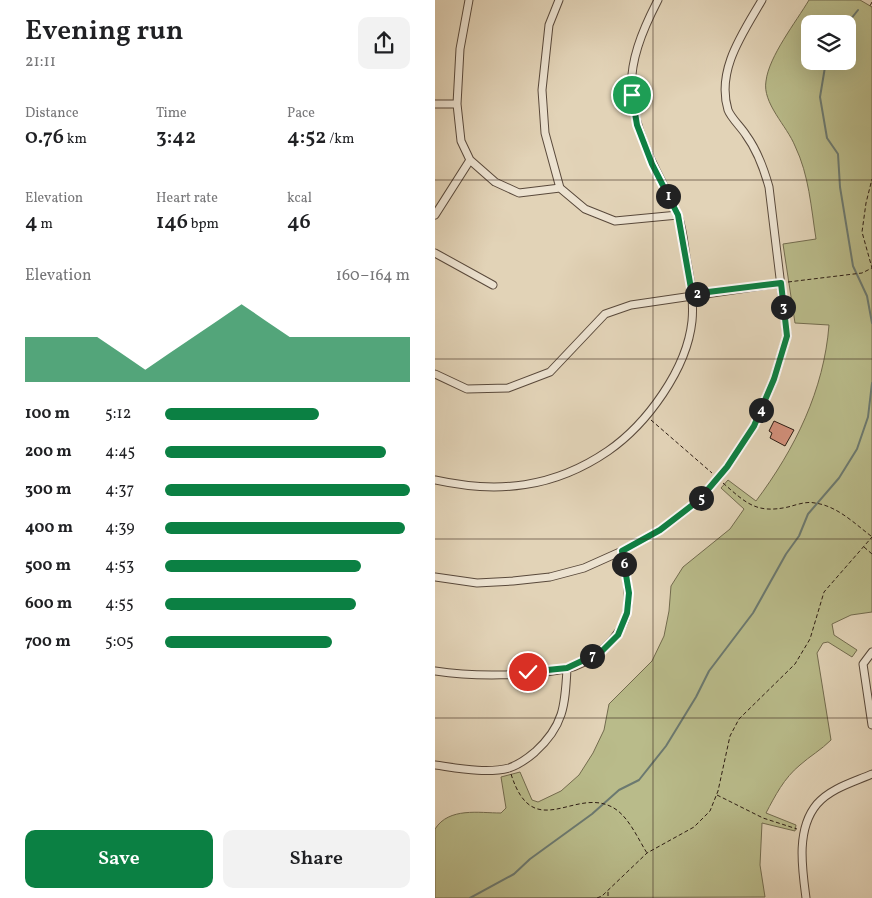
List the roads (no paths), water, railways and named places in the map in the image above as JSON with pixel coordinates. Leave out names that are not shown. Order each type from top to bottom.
[{"type":"street","points":[[469,0],[460,49],[457,104],[461,141],[470,160],[495,182],[519,192],[560,188]]},
{"type":"street","points":[[559,0],[549,26],[542,90],[545,133],[560,188],[585,209],[615,221],[678,215]]},
{"type":"street","points":[[435,480],[473,488],[507,487],[551,480],[585,466],[616,445],[646,416],[667,388],[681,358],[692,322],[692,294],[678,215],[652,164],[637,125],[632,95],[637,52],[644,27],[658,0]]},
{"type":"street","points":[[435,577],[477,584],[550,577],[584,568],[622,551],[660,530],[699,500],[727,467],[754,426],[774,379],[787,336],[769,187],[763,166],[747,136],[729,111],[725,80],[733,49],[762,0]]},
{"type":"street","points":[[435,104],[457,104]]},
{"type":"street","points":[[435,215],[470,160]]},
{"type":"street","points":[[435,253],[493,285]]},
{"type":"street","points":[[435,374],[467,389],[508,388],[550,372],[605,314],[631,305],[692,294],[781,283]]},
{"type":"street","points":[[435,671],[483,675],[567,668],[601,652],[618,635],[627,613],[629,593],[622,551]]},
{"type":"street","points":[[872,652],[863,664],[872,725]]},
{"type":"street","points":[[435,765],[461,769],[509,768],[528,758],[551,738],[563,710],[567,668]]},
{"type":"street","points":[[805,898],[802,847],[805,828],[817,804],[840,787],[872,774]]},
{"type":"waterway","points":[[854,15],[858,10]]},
{"type":"waterway","points":[[824,70],[820,97],[827,138],[838,154],[840,187],[853,266],[867,296],[872,323]]},
{"type":"waterway","points":[[470,898],[514,874],[530,859],[592,814],[619,790],[639,780],[666,746],[696,697],[709,671],[753,613],[786,554],[799,536],[808,514],[839,478],[857,449],[868,417],[872,383]]}]
